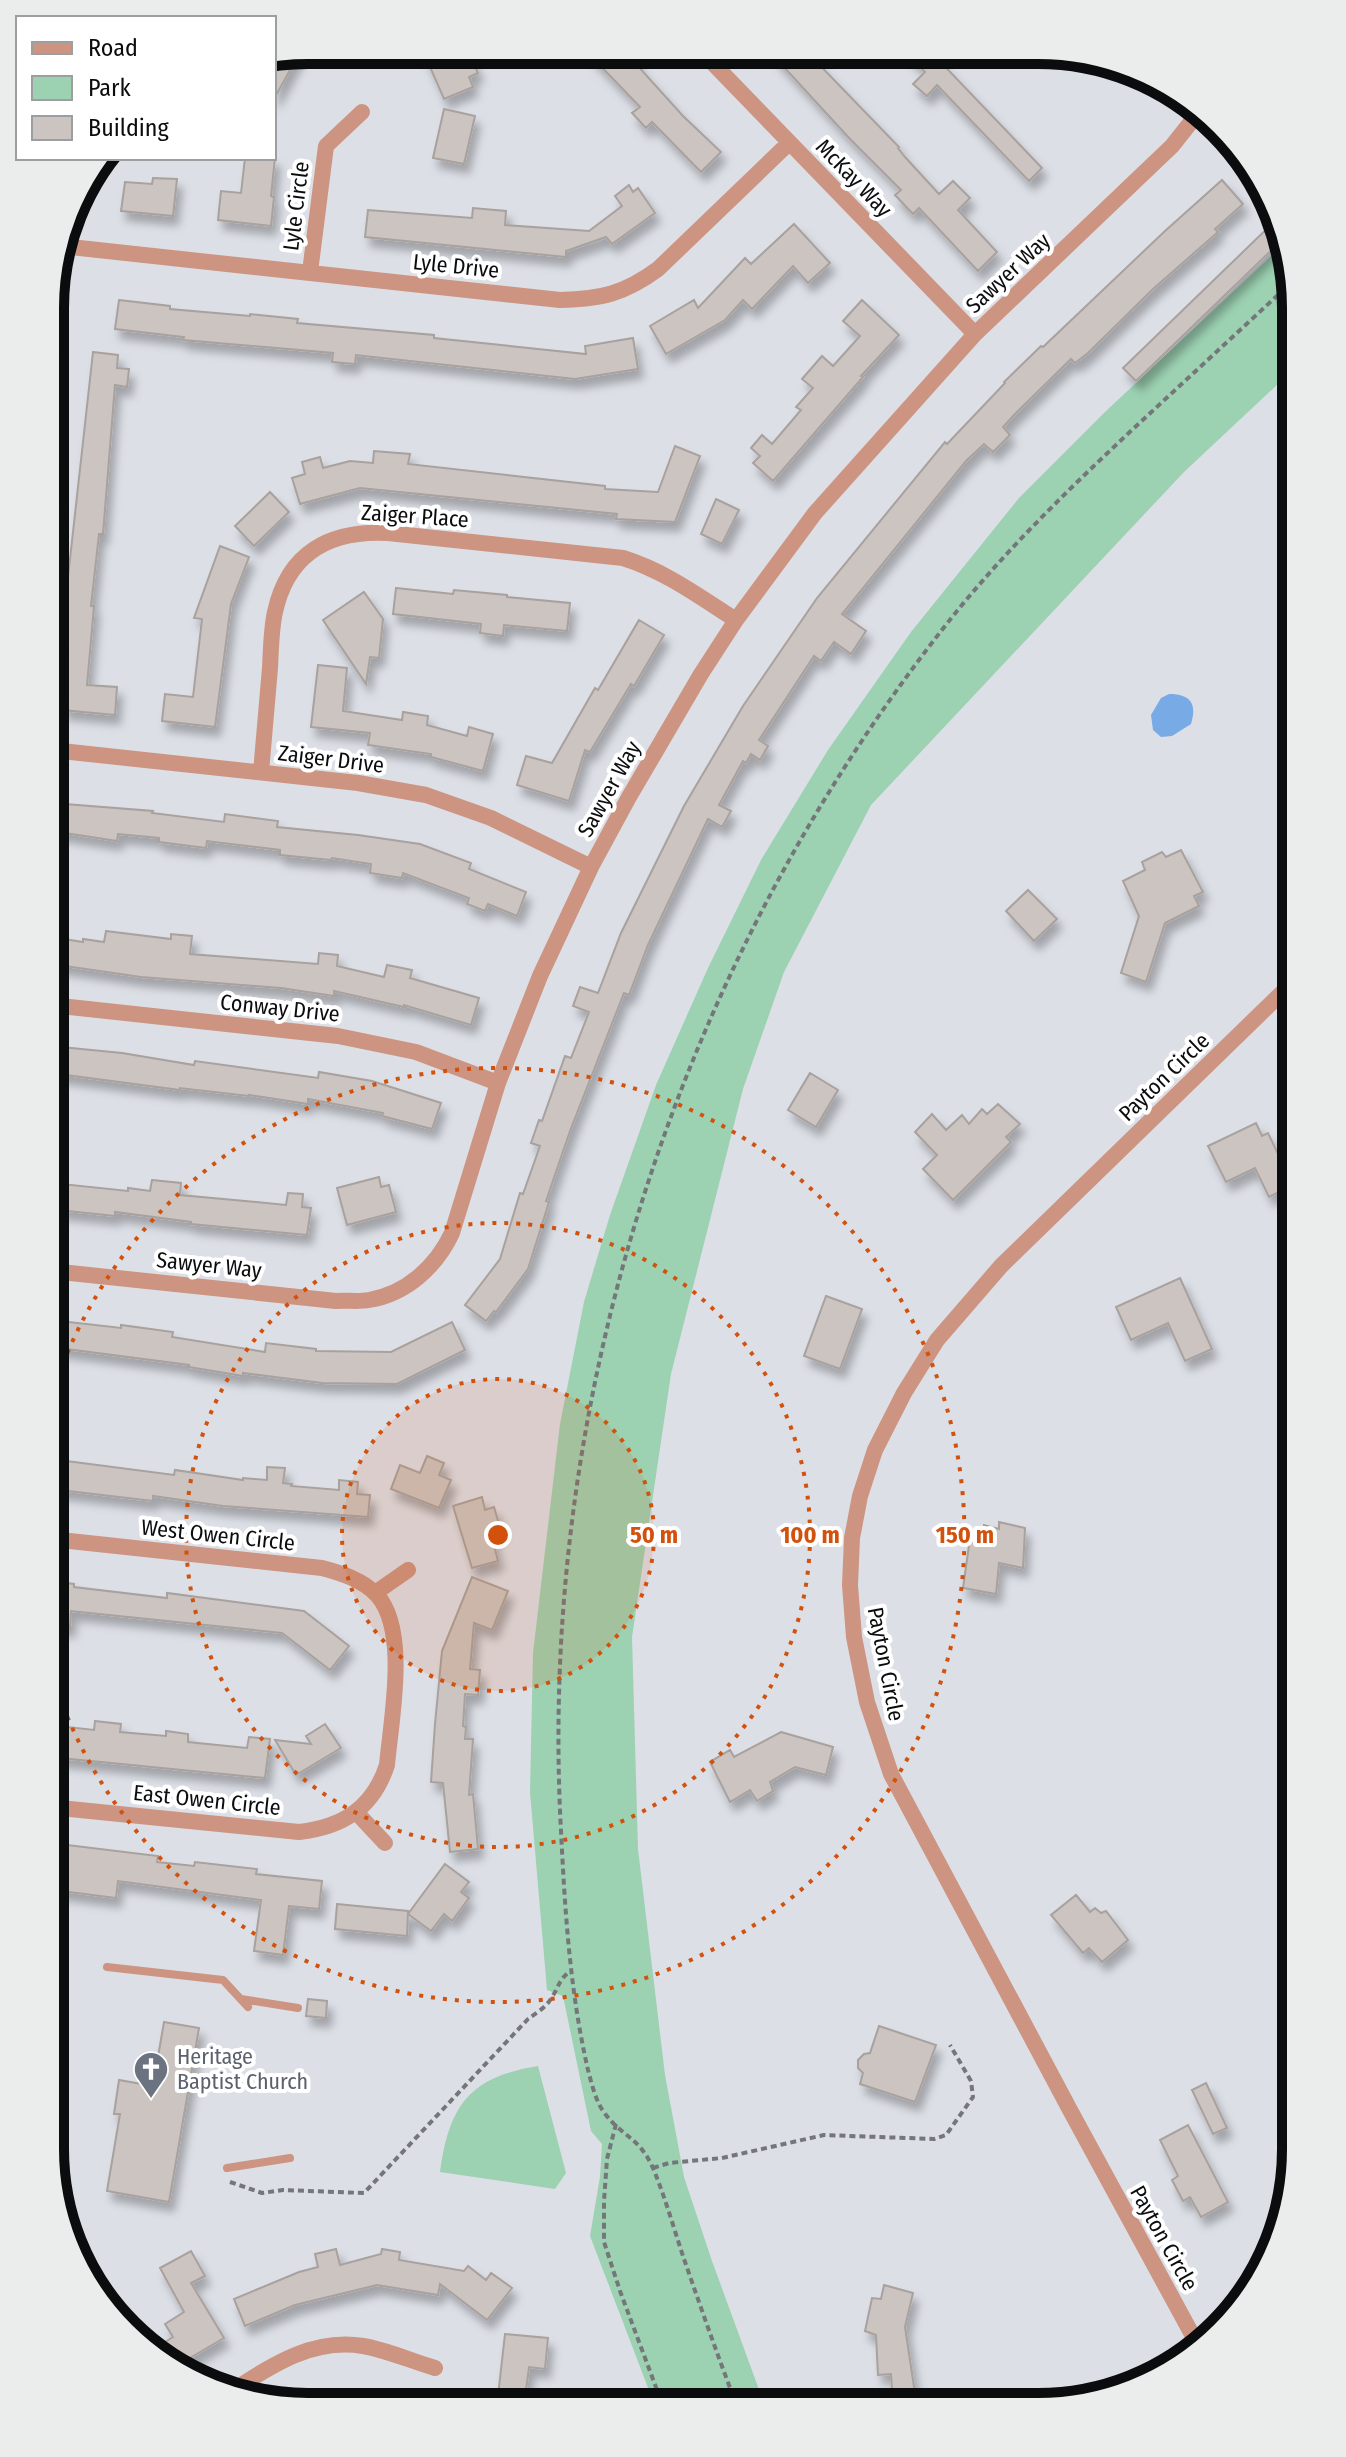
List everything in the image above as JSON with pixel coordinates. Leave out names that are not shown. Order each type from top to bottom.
[{"type":"street","name":"McKay Way","points":[[713,64],[975,334]]},
{"type":"street","name":"Lyle Circle","points":[[310,272],[326,146],[362,112]]},
{"type":"street","name":"Sawyer Way","points":[[64,1272],[336,1301],[368,1300],[389,1294],[425,1272],[443,1253],[452,1233],[498,1083],[540,976],[591,867],[658,746],[736,620],[815,513],[975,334],[1172,146],[1193,119]]},
{"type":"street","name":"Lyle Drive","points":[[72,247],[560,300],[593,299],[637,285],[658,269],[789,143]]},
{"type":"street","name":"Zaiger Place","points":[[261,772],[275,614],[283,587],[315,547],[338,536],[361,531],[388,533],[623,558],[647,565],[668,576],[736,620]]},
{"type":"street","name":"Zaiger Drive","points":[[64,751],[358,783],[426,795],[491,818],[591,867]]},
{"type":"street","name":"Payton Circle","points":[[1194,2337],[891,1774],[867,1702],[854,1637],[850,1585],[852,1538],[860,1496],[875,1450],[904,1393],[937,1340],[1001,1266],[1282,993]]},
{"type":"street","name":"Conway Drive","points":[[64,1006],[351,1038],[416,1052],[498,1083]]},
{"type":"street","name":"West Owen Circle","points":[[64,1540],[322,1568],[343,1573],[375,1593]]},
{"type":"street","points":[[375,1593],[408,1570]]},
{"type":"street","name":"East Owen Circle","points":[[64,1808],[299,1832],[342,1823],[356,1812],[382,1781],[387,1765],[396,1653],[394,1631],[387,1609],[375,1593]]},
{"type":"street","points":[[356,1812],[385,1843]]},
{"type":"street","points":[[243,2384],[293,2355],[337,2345],[362,2346],[435,2368]]},
{"type":"lane","points":[[107,1967],[223,1980],[248,2007]]},
{"type":"lane","points":[[240,1999],[298,2008]]},
{"type":"lane","points":[[227,2168],[290,2158]]},
{"type":"path","points":[[732,2393],[653,2168],[641,2147],[601,2108],[589,2073],[570,1971],[559,1807],[559,1701],[564,1602],[578,1479],[595,1383],[619,1283],[654,1164],[706,1029],[793,852],[867,737],[956,612],[1049,508],[1281,292]]},
{"type":"path","points":[[225,2180],[262,2193],[283,2190],[364,2193],[528,2019],[547,2004],[559,1980],[570,1971]]},
{"type":"path","points":[[653,2168],[669,2163],[722,2158],[824,2135],[934,2139],[946,2135],[973,2097],[971,2081],[950,2045]]},
{"type":"path","points":[[616,2124],[607,2159],[604,2242],[658,2393]]},
{"type":"green space","points":[[1275,252],[1282,308],[1282,380],[1184,472],[871,805],[784,972],[743,1089],[671,1374],[632,1637],[638,1849],[665,2075],[684,2177],[760,2393],[650,2393],[590,2236],[602,2144],[591,2131],[563,1996],[547,1990],[530,1792],[533,1653],[560,1424],[584,1302],[610,1215],[656,1085],[761,860],[828,750],[911,632],[1019,498],[1105,412]]},
{"type":"green space","points":[[538,2066],[566,2173],[555,2189],[440,2172],[450,2129],[467,2098],[495,2078]]},
{"type":"water","points":[[1169,694],[1187,698],[1193,717],[1191,724],[1172,736],[1161,737],[1153,730],[1151,715],[1161,698]]},
{"type":"building","points":[[429,64],[474,64],[478,73],[469,77],[473,87],[444,99]]},
{"type":"building","points":[[599,64],[636,64],[721,152],[701,172],[652,122],[646,128],[632,113],[640,107]]},
{"type":"building","points":[[781,64],[819,64],[899,147],[939,194],[953,181],[970,198],[958,210],[997,252],[978,271],[919,208],[913,214],[895,195],[901,190]]},
{"type":"building","points":[[917,64],[943,64],[1042,168],[1029,181],[937,85],[927,96],[913,84],[925,72]]},
{"type":"building","points":[[293,65],[276,95],[276,66]]},
{"type":"building","points":[[444,109],[475,116],[464,164],[433,158]]},
{"type":"building","points":[[245,160],[275,160],[271,226],[218,220],[221,191],[241,193]]},
{"type":"building","points":[[153,178],[177,179],[173,216],[121,211],[125,182],[152,184]]},
{"type":"building","points":[[1222,180],[1243,204],[1215,229],[1218,232],[1153,289],[1088,353],[1075,363],[1071,359],[1015,414],[1003,427],[1010,435],[993,452],[984,444],[966,461],[842,614],[866,631],[851,654],[834,642],[821,661],[814,656],[759,740],[768,746],[760,760],[751,754],[746,763],[743,761],[719,805],[731,811],[722,827],[708,819],[648,945],[629,995],[624,993],[570,1131],[546,1201],[549,1202],[528,1269],[486,1321],[465,1305],[500,1259],[520,1193],[523,1194],[540,1146],[531,1143],[539,1120],[542,1121],[565,1056],[571,1058],[589,1012],[573,1006],[580,987],[598,993],[621,933],[684,806],[743,706],[817,598],[945,442],[947,444],[1041,346]]},
{"type":"building","points":[[629,185],[633,192],[638,188],[655,213],[612,244],[606,237],[566,251],[566,257],[365,237],[368,210],[472,218],[473,208],[506,211],[505,225],[589,231],[622,206],[615,196]]},
{"type":"building","points":[[794,224],[830,263],[808,283],[793,266],[752,309],[743,300],[725,320],[666,354],[650,326],[694,300],[698,308],[745,258],[751,264]]},
{"type":"building","points":[[1268,227],[1274,247],[1136,381],[1123,368]]},
{"type":"building","points":[[119,300],[170,306],[170,309],[298,319],[297,323],[434,335],[434,338],[586,354],[585,346],[633,338],[638,369],[575,379],[356,355],[355,364],[332,362],[333,353],[183,340],[184,337],[115,329]]},
{"type":"building","points":[[862,300],[899,335],[773,481],[753,463],[760,456],[751,448],[762,435],[772,444],[801,410],[796,407],[813,388],[802,379],[822,356],[833,366],[860,336],[843,321]]},
{"type":"building","points":[[93,352],[118,355],[117,368],[129,369],[127,387],[115,385],[103,534],[99,534],[91,606],[94,606],[87,685],[117,687],[115,715],[64,710],[68,654],[64,653],[65,604]]},
{"type":"building","points":[[675,446],[700,456],[675,522],[616,519],[617,514],[360,488],[300,504],[292,478],[305,474],[302,462],[320,457],[323,468],[350,461],[373,463],[374,451],[410,454],[408,464],[605,486],[605,489],[658,492]]},
{"type":"building","points":[[270,492],[289,512],[254,546],[235,526]]},
{"type":"building","points":[[716,499],[739,510],[722,544],[701,534]]},
{"type":"building","points":[[220,546],[249,557],[231,604],[215,727],[162,721],[165,694],[193,697],[202,619],[194,618]]},
{"type":"building","points":[[396,588],[453,594],[454,590],[570,603],[567,631],[504,625],[503,636],[480,633],[481,624],[393,614]]},
{"type":"building","points":[[364,592],[383,619],[379,658],[370,657],[366,684],[323,620]]},
{"type":"building","points":[[639,620],[664,635],[590,752],[585,750],[569,801],[517,785],[526,756],[552,763]]},
{"type":"building","points":[[318,665],[347,668],[343,711],[402,720],[403,712],[428,716],[427,725],[467,736],[469,727],[493,734],[483,771],[431,757],[431,754],[368,745],[370,733],[311,727]]},
{"type":"building","points":[[64,804],[153,811],[224,822],[225,814],[278,821],[277,827],[420,844],[471,863],[469,869],[526,892],[517,916],[488,904],[485,911],[467,904],[469,898],[403,873],[402,878],[370,873],[371,864],[280,855],[280,850],[207,841],[206,848],[159,842],[159,838],[118,834],[117,841],[64,833]]},
{"type":"building","points":[[1181,850],[1203,892],[1194,896],[1199,906],[1165,923],[1146,982],[1121,973],[1139,916],[1123,881],[1145,870],[1142,862],[1162,852],[1166,857]]},
{"type":"building","points":[[1028,890],[1057,919],[1034,941],[1006,911]]},
{"type":"building","points":[[106,931],[171,939],[171,934],[192,936],[190,954],[318,964],[319,953],[338,955],[337,966],[384,977],[387,965],[412,970],[410,978],[479,998],[471,1025],[404,1005],[334,991],[334,996],[281,988],[141,977],[64,966],[64,939],[104,942]]},
{"type":"building","points":[[64,1047],[318,1078],[319,1072],[372,1081],[441,1103],[432,1129],[382,1116],[383,1113],[308,1099],[308,1104],[249,1095],[180,1090],[64,1075]]},
{"type":"building","points":[[810,1073],[838,1090],[816,1127],[788,1110]]},
{"type":"building","points":[[998,1104],[1020,1124],[1006,1137],[1011,1142],[953,1200],[923,1169],[937,1155],[915,1132],[932,1114],[946,1130],[962,1115],[969,1124],[982,1109],[987,1114]]},
{"type":"building","points":[[1256,1123],[1262,1136],[1268,1133],[1282,1161],[1282,1191],[1269,1197],[1255,1168],[1226,1182],[1208,1146]]},
{"type":"building","points":[[379,1177],[381,1187],[389,1185],[396,1212],[347,1225],[337,1188]]},
{"type":"building","points":[[152,1180],[181,1183],[180,1195],[286,1205],[288,1193],[303,1194],[302,1207],[311,1208],[307,1235],[191,1224],[115,1212],[115,1216],[64,1211],[64,1184],[150,1191]]},
{"type":"building","points":[[1180,1278],[1212,1349],[1185,1361],[1168,1323],[1131,1340],[1116,1307]]},
{"type":"building","points":[[826,1296],[862,1309],[840,1369],[804,1356]]},
{"type":"building","points":[[64,1321],[173,1332],[172,1337],[265,1352],[266,1343],[316,1351],[391,1352],[452,1322],[465,1350],[397,1384],[322,1383],[243,1373],[243,1376],[189,1365],[64,1349]]},
{"type":"building","points":[[427,1456],[444,1463],[439,1475],[451,1480],[439,1508],[391,1489],[400,1465],[420,1473]]},
{"type":"building","points":[[64,1461],[174,1475],[175,1470],[243,1480],[267,1480],[267,1467],[285,1468],[283,1483],[291,1486],[339,1490],[339,1480],[358,1482],[357,1494],[370,1495],[368,1517],[223,1506],[153,1496],[153,1501],[64,1491]]},
{"type":"building","points":[[482,1497],[485,1510],[494,1507],[501,1531],[491,1534],[498,1561],[472,1568],[453,1506]]},
{"type":"building","points":[[999,1522],[1025,1528],[1023,1568],[999,1563],[996,1594],[963,1588],[971,1531],[984,1533],[984,1525],[999,1529]]},
{"type":"building","points":[[472,1577],[508,1591],[492,1630],[474,1623],[470,1669],[480,1670],[478,1695],[465,1694],[463,1726],[466,1727],[465,1739],[473,1739],[469,1795],[473,1794],[478,1849],[450,1852],[443,1783],[431,1782],[435,1724],[442,1651]]},
{"type":"building","points":[[64,1583],[74,1584],[74,1587],[167,1598],[167,1593],[304,1611],[349,1646],[330,1670],[282,1633],[71,1611],[70,1628],[64,1627]]},
{"type":"building","points":[[95,1721],[121,1724],[120,1732],[166,1736],[166,1731],[188,1734],[188,1742],[247,1748],[249,1737],[270,1739],[265,1778],[64,1758],[64,1727],[94,1730]]},
{"type":"building","points":[[325,1724],[341,1748],[296,1775],[275,1740],[311,1744],[306,1736]]},
{"type":"building","points":[[781,1732],[833,1747],[826,1775],[795,1767],[770,1782],[773,1791],[757,1801],[750,1790],[730,1802],[710,1762],[730,1750],[734,1757]]},
{"type":"building","points":[[64,1845],[158,1856],[157,1862],[194,1866],[195,1862],[257,1869],[256,1874],[322,1881],[319,1909],[289,1906],[283,1955],[254,1951],[261,1900],[118,1881],[116,1898],[64,1891]]},
{"type":"building","points":[[445,1864],[469,1882],[461,1892],[469,1898],[452,1921],[444,1914],[431,1931],[408,1914]]},
{"type":"building","points":[[1076,1895],[1090,1912],[1095,1908],[1101,1913],[1106,1911],[1128,1940],[1102,1962],[1089,1948],[1083,1953],[1051,1915]]},
{"type":"building","points":[[337,1904],[408,1911],[407,1936],[335,1929]]},
{"type":"building","points":[[308,1999],[327,2001],[326,2018],[306,2016]]},
{"type":"building","name":"Heritage Baptist Church","points":[[164,2022],[199,2028],[169,2202],[107,2191],[120,2114],[114,2114],[119,2080],[153,2086]]},
{"type":"building","points":[[879,2026],[936,2045],[915,2102],[860,2084],[863,2073],[858,2068],[858,2060],[870,2053]]},
{"type":"building","points":[[1206,2083],[1227,2128],[1213,2134],[1192,2090]]},
{"type":"building","points":[[1188,2125],[1228,2202],[1201,2217],[1190,2197],[1183,2201],[1172,2180],[1178,2176],[1160,2140]]},
{"type":"building","points":[[336,2249],[340,2265],[381,2254],[382,2249],[400,2252],[399,2260],[464,2271],[468,2266],[486,2280],[491,2273],[512,2288],[487,2320],[440,2284],[438,2295],[377,2285],[295,2305],[245,2326],[234,2299],[318,2267],[315,2254]]},
{"type":"building","points":[[191,2251],[205,2276],[191,2283],[224,2338],[186,2360],[161,2344],[173,2337],[165,2324],[184,2312],[160,2268]]},
{"type":"building","points":[[884,2285],[913,2293],[905,2327],[915,2393],[892,2393],[891,2374],[878,2375],[876,2335],[865,2331],[872,2298],[881,2299]]},
{"type":"building","points":[[505,2334],[548,2338],[545,2369],[529,2367],[526,2393],[498,2393]]},
{"type":"place","name":"Heritage Baptist Church","points":[[151,2100]]}]
